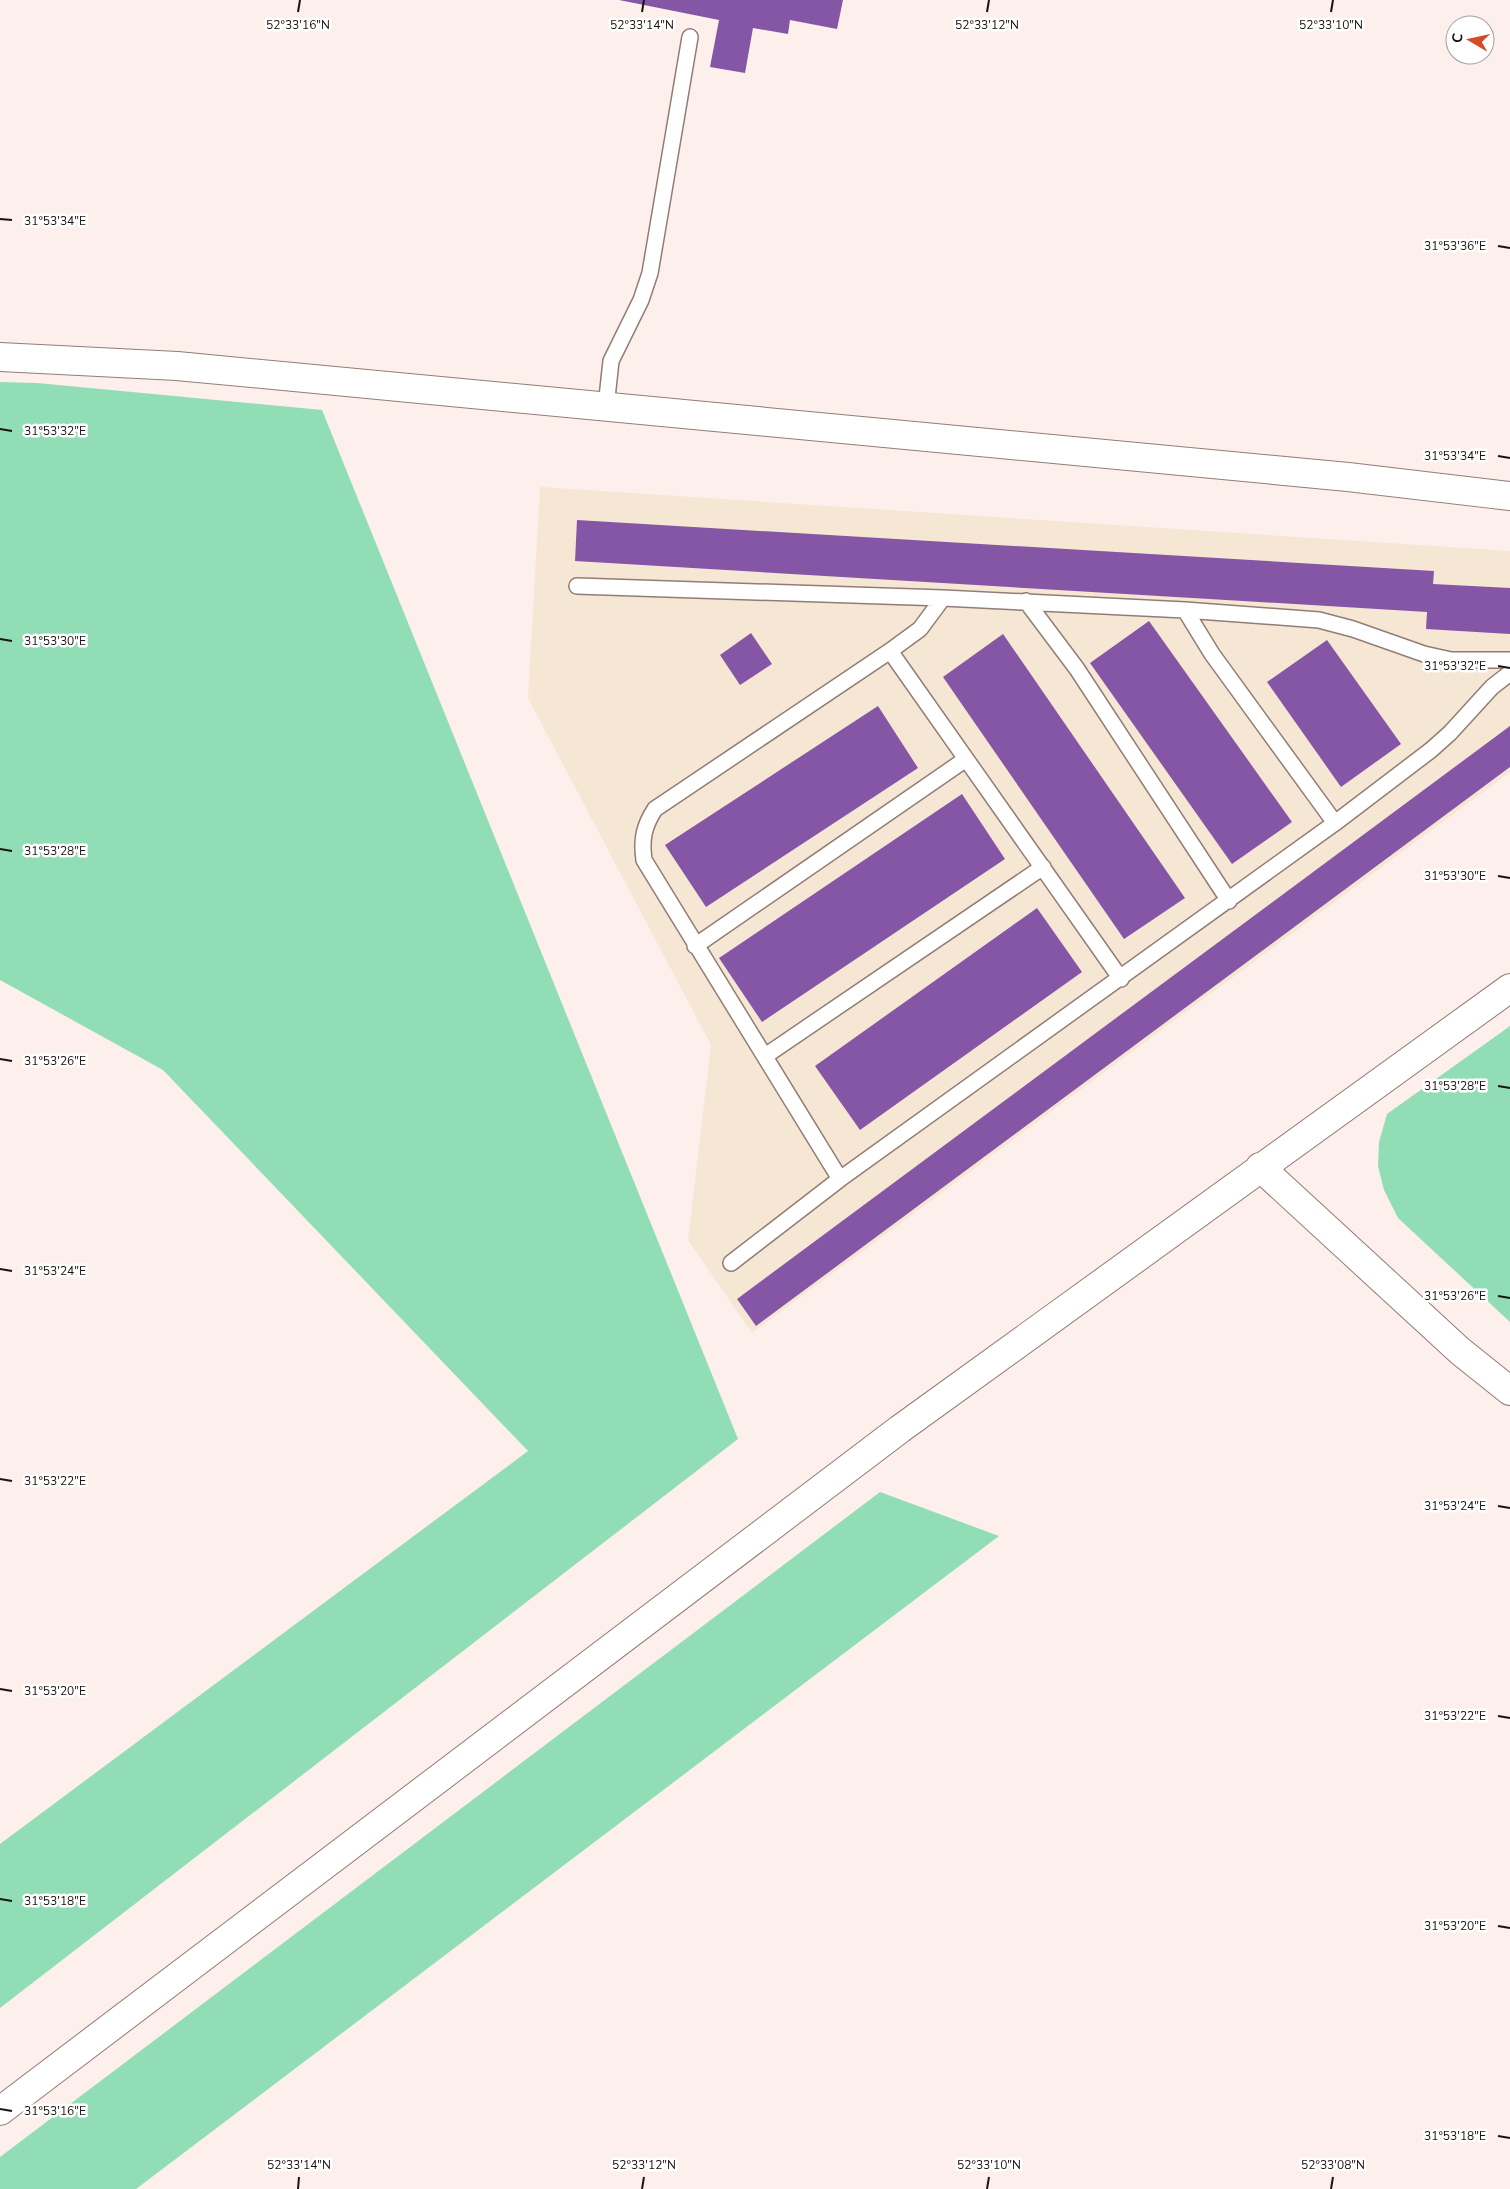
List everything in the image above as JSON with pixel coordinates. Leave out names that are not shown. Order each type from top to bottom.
[{"type":"street","points":[[0,357],[177,366],[1348,477],[1510,496]]},
{"type":"street","points":[[0,2111],[900,1429],[1510,988]]},
{"type":"street","points":[[1260,1167],[1460,1351],[1510,1391]]},
{"type":"lane","points":[[606,407],[611,361],[641,300],[650,274],[690,37]]},
{"type":"lane","points":[[577,586],[1026,601],[1319,620],[1442,658],[1510,660]]},
{"type":"lane","points":[[840,1180],[644,860],[642,842],[646,822],[655,809],[920,629],[943,598]]},
{"type":"lane","points":[[1026,601],[1077,669],[1229,901]]},
{"type":"lane","points":[[1185,610],[1212,654],[1335,823]]},
{"type":"lane","points":[[890,650],[1121,979]]},
{"type":"lane","points":[[731,1263],[840,1180],[1335,823],[1431,750],[1450,733],[1492,687],[1510,673]]},
{"type":"lane","points":[[695,946],[966,759]]},
{"type":"lane","points":[[765,1056],[1043,867]]},
{"type":"shaded area","points":[[540,487],[1510,551],[1510,772],[752,1333],[688,1240],[711,1045],[528,698]]},
{"type":"green space","points":[[0,382],[37,383],[322,410],[738,1439],[0,2008],[0,1844],[528,1451],[163,1070],[0,980]]},
{"type":"green space","points":[[1510,1026],[1510,1322],[1398,1218],[1384,1190],[1378,1166],[1379,1142],[1387,1114]]},
{"type":"green space","points":[[880,1492],[999,1536],[136,2189],[0,2189],[0,2157]]},
{"type":"building","points":[[619,0],[843,0],[837,29],[790,20],[788,34],[753,28],[745,73],[710,67],[719,20]]},
{"type":"building","points":[[577,520],[1434,571],[1433,584],[1510,588],[1510,634],[1426,629],[1427,612],[575,561]]},
{"type":"building","points":[[1149,621],[1292,822],[1232,864],[1090,663]]},
{"type":"building","points":[[751,633],[772,664],[740,685],[720,655]]},
{"type":"building","points":[[1003,634],[1185,898],[1124,939],[943,677]]},
{"type":"building","points":[[1327,640],[1401,744],[1341,787],[1267,682]]},
{"type":"building","points":[[878,706],[918,768],[706,907],[665,845]]},
{"type":"building","points":[[1510,726],[1510,767],[756,1326],[737,1299]]},
{"type":"building","points":[[962,794],[1005,859],[762,1022],[719,958]]},
{"type":"building","points":[[1037,908],[1082,972],[860,1130],[815,1066]]}]
